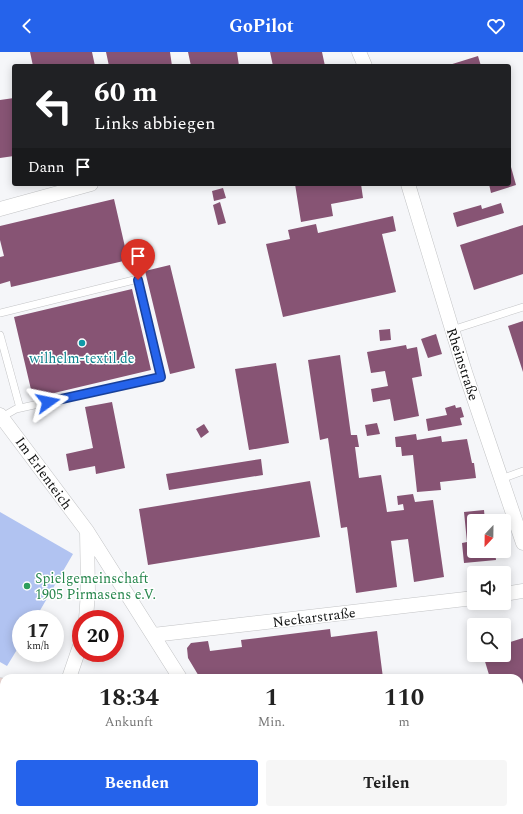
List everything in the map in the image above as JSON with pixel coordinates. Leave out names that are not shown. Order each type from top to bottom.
[{"type":"street","points":[[359,52],[364,64]]},
{"type":"street","points":[[0,209],[84,186]]},
{"type":"street","name":"Rheinstraße","points":[[409,186],[452,330],[523,543]]},
{"type":"street","name":"Im Erlenteich","points":[[1,416],[87,531],[178,674]]},
{"type":"street","points":[[87,531],[88,592],[87,610]]},
{"type":"street","points":[[511,593],[523,591]]},
{"type":"street","name":"Neckarstraße","points":[[154,635],[467,599]]},
{"type":"street","points":[[70,674],[74,662]]},
{"type":"lane","points":[[0,314],[138,280],[161,377],[20,408],[1,416]]},
{"type":"lane","points":[[452,330],[523,307]]},
{"type":"lane","points":[[0,335],[20,408]]},
{"type":"lane","points":[[501,479],[523,471]]},
{"type":"shaded area","name":"Spielgemeinschaft 1905 Pirmasens e.V.","points":[[0,512],[73,554],[40,610],[12,610],[12,658],[7,666],[0,662]]},
{"type":"building","points":[[30,52],[92,52],[95,64],[33,64]]},
{"type":"building","points":[[106,52],[170,52],[172,64],[109,64]]},
{"type":"building","points":[[188,52],[237,52],[239,64],[191,64]]},
{"type":"building","points":[[270,52],[322,52],[325,64],[273,64]]},
{"type":"building","points":[[478,56],[480,64],[452,64]]},
{"type":"building","points":[[12,98],[12,156],[0,158],[0,100]]},
{"type":"building","points":[[511,167],[516,185],[491,193],[489,186],[511,186]]},
{"type":"building","points":[[295,186],[361,186],[363,198],[331,204],[333,216],[301,222]]},
{"type":"building","points":[[223,188],[226,198],[214,201],[212,191]]},
{"type":"building","points":[[114,199],[128,260],[11,287],[10,281],[0,284],[0,257],[4,256],[0,240],[0,226]]},
{"type":"building","points":[[220,202],[226,223],[218,225],[213,205]]},
{"type":"building","points":[[501,203],[504,213],[457,227],[453,213],[481,205],[482,209]]},
{"type":"building","points":[[393,216],[396,231],[382,234],[396,292],[283,317],[266,244],[290,239],[288,230],[316,224],[318,233]]},
{"type":"building","points":[[523,225],[523,274],[474,290],[460,245]]},
{"type":"building","points":[[170,265],[195,368],[170,374],[145,271]]},
{"type":"building","name":"wilhelm-textil.de","points":[[132,289],[151,370],[33,398],[14,317]]},
{"type":"building","points":[[523,321],[523,372],[508,326]]},
{"type":"building","points":[[390,329],[391,340],[380,341],[379,330]]},
{"type":"building","points":[[436,334],[442,354],[428,358],[421,339]]},
{"type":"building","points":[[406,345],[407,349],[417,347],[422,376],[412,378],[419,416],[394,421],[390,399],[373,402],[371,389],[388,386],[385,371],[371,373],[367,352]]},
{"type":"building","points":[[340,355],[351,435],[357,435],[359,447],[355,447],[359,478],[381,475],[387,512],[404,510],[403,504],[398,505],[397,496],[413,494],[415,502],[433,500],[444,577],[414,582],[408,539],[391,541],[397,587],[356,593],[347,527],[341,528],[328,438],[320,440],[308,360]]},
{"type":"building","points":[[276,363],[289,443],[249,450],[235,369]]},
{"type":"building","points":[[112,402],[125,468],[96,474],[95,466],[69,471],[66,454],[93,448],[85,407]]},
{"type":"building","points":[[455,405],[456,408],[461,407],[464,417],[460,418],[462,425],[428,431],[426,419],[447,415],[445,408]]},
{"type":"building","points":[[377,423],[380,434],[367,436],[365,425]]},
{"type":"building","points":[[204,424],[209,432],[201,438],[196,429]]},
{"type":"building","points":[[416,434],[417,440],[441,436],[442,442],[467,439],[472,463],[474,463],[476,478],[440,482],[441,490],[417,492],[413,455],[402,456],[401,447],[396,447],[395,437]]},
{"type":"building","points":[[261,459],[263,475],[169,490],[166,474]]},
{"type":"building","points":[[310,481],[320,537],[148,565],[139,509]]},
{"type":"building","points":[[484,510],[484,514],[467,514],[467,542],[464,512]]},
{"type":"building","points":[[467,542],[467,558],[496,558],[496,560],[464,563],[462,543]]},
{"type":"building","points":[[330,629],[331,637],[377,631],[382,674],[198,674],[188,658],[187,648],[191,643],[208,641],[210,651],[242,647],[241,640]]},
{"type":"building","points":[[523,638],[523,674],[489,674],[485,662],[511,662],[511,642]]},
{"type":"place","name":"wilhelm-textil.de","points":[[82,343]]},
{"type":"place","name":"Spielgemeinschaft 1905 Pirmasens e.V.","points":[[27,586]]},
{"type":"route","points":[[48,402],[161,377],[138,280]]}]
